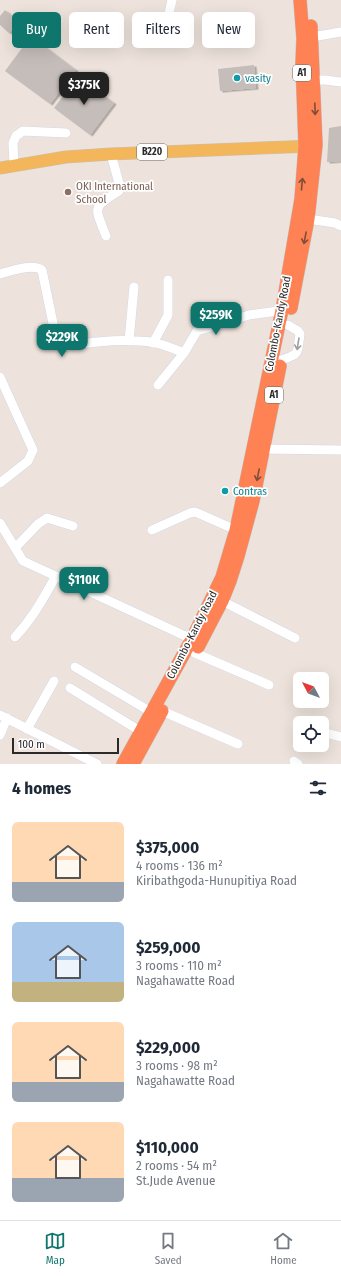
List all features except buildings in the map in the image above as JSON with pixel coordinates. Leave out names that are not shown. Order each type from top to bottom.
[{"type":"highway","name":"Colombo-Kandy Road","points":[[195,645],[222,577],[236,530],[281,360],[288,325],[286,310],[301,198],[311,146],[302,63],[303,38],[300,0]]},
{"type":"highway","name":"Colombo-Kandy Road","points":[[133,764],[156,711],[222,601],[238,556],[253,501],[258,449],[286,310],[308,219],[314,80],[312,37],[308,0]]},
{"type":"highway","name":"Colombo-Kandy Road","points":[[123,764],[140,731],[156,711]]},
{"type":"main road","name":"B220","points":[[0,168],[66,157],[311,146]]},
{"type":"street","points":[[169,12],[172,0]]},
{"type":"street","points":[[312,37],[341,32]]},
{"type":"street","points":[[314,80],[341,82]]},
{"type":"street","points":[[14,165],[13,143],[16,136],[23,131],[66,133]]},
{"type":"street","points":[[106,236],[97,212],[98,206],[101,202],[119,191],[120,187],[111,154]]},
{"type":"street","points":[[308,219],[335,223],[341,226]]},
{"type":"street","points":[[0,274],[32,267],[38,267],[42,270],[58,343],[62,347],[92,342],[140,341],[165,345],[184,353]]},
{"type":"street","points":[[152,343],[168,314],[168,280]]},
{"type":"street","points":[[129,341],[134,287]]},
{"type":"street","points":[[158,385],[184,353],[197,332],[200,330],[249,315],[286,310]]},
{"type":"street","points":[[0,377],[33,450],[28,461],[0,483]]},
{"type":"street","points":[[258,449],[341,450]]},
{"type":"street","points":[[152,530],[195,512],[236,530]]},
{"type":"street","points":[[15,548],[38,524],[47,518],[73,526]]},
{"type":"street","points":[[0,523],[23,561],[195,645],[269,685]]},
{"type":"street","points":[[15,637],[28,624],[56,576]]},
{"type":"street","points":[[222,601],[295,638]]},
{"type":"street","points":[[75,667],[156,711],[238,744]]},
{"type":"street","points":[[28,729],[54,682]]},
{"type":"street","points":[[70,688],[140,731]]},
{"type":"street","points":[[0,734],[4,717],[97,764]]},
{"type":"street","points":[[329,734],[341,737]]},
{"type":"place","name":"vasity","points":[[237,78]]},
{"type":"place","name":"OKI International School","points":[[68,192]]},
{"type":"place","name":"Contras","points":[[225,491]]}]
